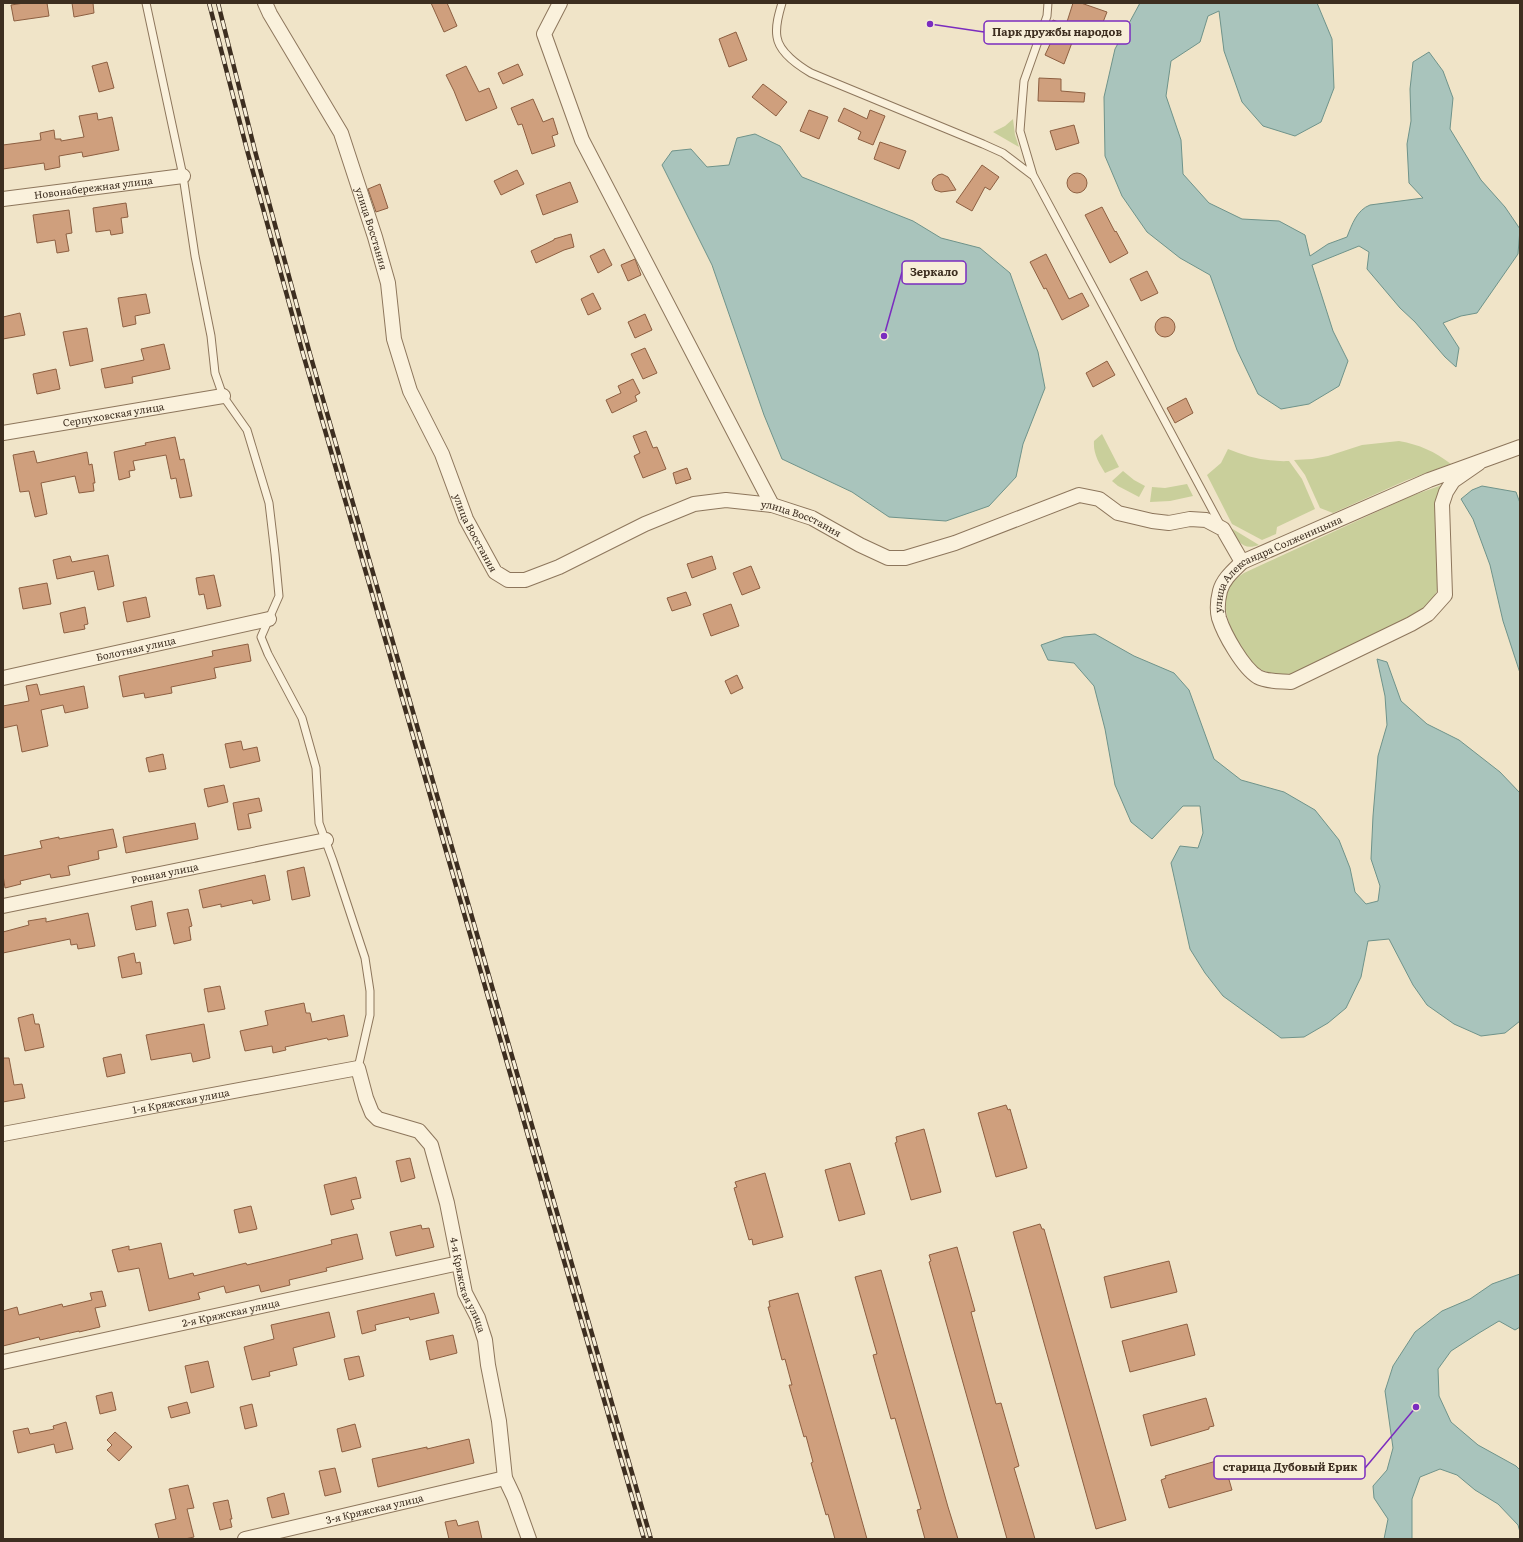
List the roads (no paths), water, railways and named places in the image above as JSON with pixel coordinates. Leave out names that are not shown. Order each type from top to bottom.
[{"type":"street","name":"улица Восстания","points":[[265,3],[270,14],[341,133],[378,244],[388,283],[394,339],[410,391],[442,454],[466,519],[495,572],[508,580],[525,580],[559,567],[646,524],[694,504],[726,500],[772,505],[812,518],[888,558],[905,558],[955,543],[1079,495],[1099,499],[1118,513],[1152,521],[1169,523],[1190,519],[1206,520],[1223,529]]},
{"type":"street","points":[[560,3],[544,34],[582,140],[772,505]]},
{"type":"street","name":"Новонабережная улица","points":[[3,199],[183,176]]},
{"type":"street","name":"Серпуховская улица","points":[[3,433],[223,396]]},
{"type":"street","name":"улица Александра Солженицына","points":[[1479,463],[1453,481],[1446,492],[1442,504],[1445,595],[1428,614],[1411,624],[1291,682],[1274,681],[1258,677],[1236,654],[1219,618],[1218,604],[1220,590],[1225,580],[1242,562],[1429,480],[1520,447]]},
{"type":"street","points":[[1223,529],[1242,562]]},
{"type":"street","name":"Болотная улица","points":[[3,678],[269,619]]},
{"type":"street","name":"Ровная улица","points":[[3,906],[326,840]]},
{"type":"street","name":"1-я Кряжская улица","points":[[3,1134],[358,1068]]},
{"type":"street","name":"4-я Кряжская улица","points":[[358,1068],[366,1098],[375,1116],[378,1119],[419,1131],[431,1145],[447,1203],[465,1293],[478,1318],[486,1340],[488,1365],[499,1421],[505,1478],[529,1539]]},
{"type":"street","name":"2-я Кряжская улица","points":[[3,1362],[459,1263]]},
{"type":"street","name":"3-я Кряжская улица","points":[[245,1539],[505,1478]]},
{"type":"lane","points":[[146,3],[183,176],[195,256],[211,336],[215,373],[223,396],[247,430],[269,503],[279,596],[261,637],[268,654],[302,718],[316,768],[319,823],[365,958],[370,991],[370,1015],[358,1068]]},
{"type":"lane","points":[[782,3],[778,14],[777,38],[785,52],[796,64],[811,73],[1003,153],[1033,175]]},
{"type":"lane","points":[[1048,3],[1047,16],[1024,81],[1020,131],[1033,175],[1223,529]]},
{"type":"water","points":[[1140,3],[1317,3],[1332,39],[1334,88],[1321,122],[1295,136],[1263,126],[1242,102],[1224,51],[1219,11],[1208,16],[1200,42],[1171,61],[1166,96],[1181,140],[1183,174],[1209,203],[1242,219],[1279,221],[1305,235],[1310,256],[1328,244],[1347,237],[1358,214],[1365,207],[1370,205],[1423,198],[1409,183],[1407,144],[1411,121],[1410,89],[1413,62],[1429,52],[1443,71],[1453,98],[1450,129],[1481,180],[1505,207],[1520,229],[1518,254],[1477,313],[1461,316],[1443,323],[1459,348],[1456,367],[1445,357],[1415,322],[1400,308],[1367,269],[1369,252],[1359,246],[1312,265],[1333,331],[1348,361],[1339,386],[1309,404],[1281,409],[1258,394],[1237,350],[1210,275],[1180,258],[1147,232],[1122,196],[1105,156],[1104,97],[1115,49]]},
{"type":"water","points":[[755,134],[780,146],[802,177],[913,221],[941,238],[980,248],[1010,273],[1038,352],[1045,388],[1023,444],[1016,477],[989,506],[946,521],[889,517],[852,492],[782,459],[764,415],[712,265],[662,165],[672,151],[691,149],[707,167],[729,165],[737,138]]},
{"type":"water","points":[[1482,486],[1516,492],[1520,503],[1520,673],[1503,621],[1490,565],[1473,519],[1461,499],[1472,490]]},
{"type":"water","points":[[1095,634],[1134,656],[1174,673],[1189,690],[1214,759],[1241,780],[1284,792],[1315,810],[1339,840],[1350,868],[1355,892],[1366,904],[1378,901],[1380,886],[1371,859],[1378,756],[1387,725],[1385,696],[1377,659],[1387,662],[1401,701],[1427,724],[1459,740],[1500,772],[1520,793],[1520,1021],[1505,1033],[1481,1036],[1454,1024],[1427,1005],[1413,985],[1389,939],[1368,941],[1361,977],[1346,1008],[1328,1023],[1304,1037],[1281,1038],[1223,996],[1205,973],[1190,949],[1171,863],[1180,846],[1198,848],[1203,833],[1200,806],[1183,806],[1152,839],[1131,822],[1115,785],[1105,729],[1094,686],[1074,663],[1048,660],[1041,645],[1064,637]]},
{"type":"water","points":[[1520,1274],[1520,1327],[1515,1330],[1499,1321],[1451,1351],[1438,1369],[1439,1396],[1451,1422],[1478,1445],[1516,1466],[1520,1470],[1520,1532],[1518,1525],[1498,1504],[1475,1490],[1457,1475],[1440,1469],[1420,1477],[1412,1499],[1412,1539],[1384,1539],[1388,1519],[1374,1498],[1373,1486],[1387,1470],[1393,1448],[1385,1391],[1393,1366],[1415,1332],[1442,1311],[1470,1299],[1492,1284]]},
{"type":"railway","points":[[209,3],[247,150],[303,354],[644,1539]]},
{"type":"railway","points":[[218,3],[255,151],[310,354],[651,1539]]},
{"type":"place","name":"Парк дружбы народов","points":[[930,24]]},
{"type":"place","name":"Зеркало","points":[[884,336]]},
{"type":"place","name":"старица Дубовый Ерик","points":[[1416,1407]]}]
